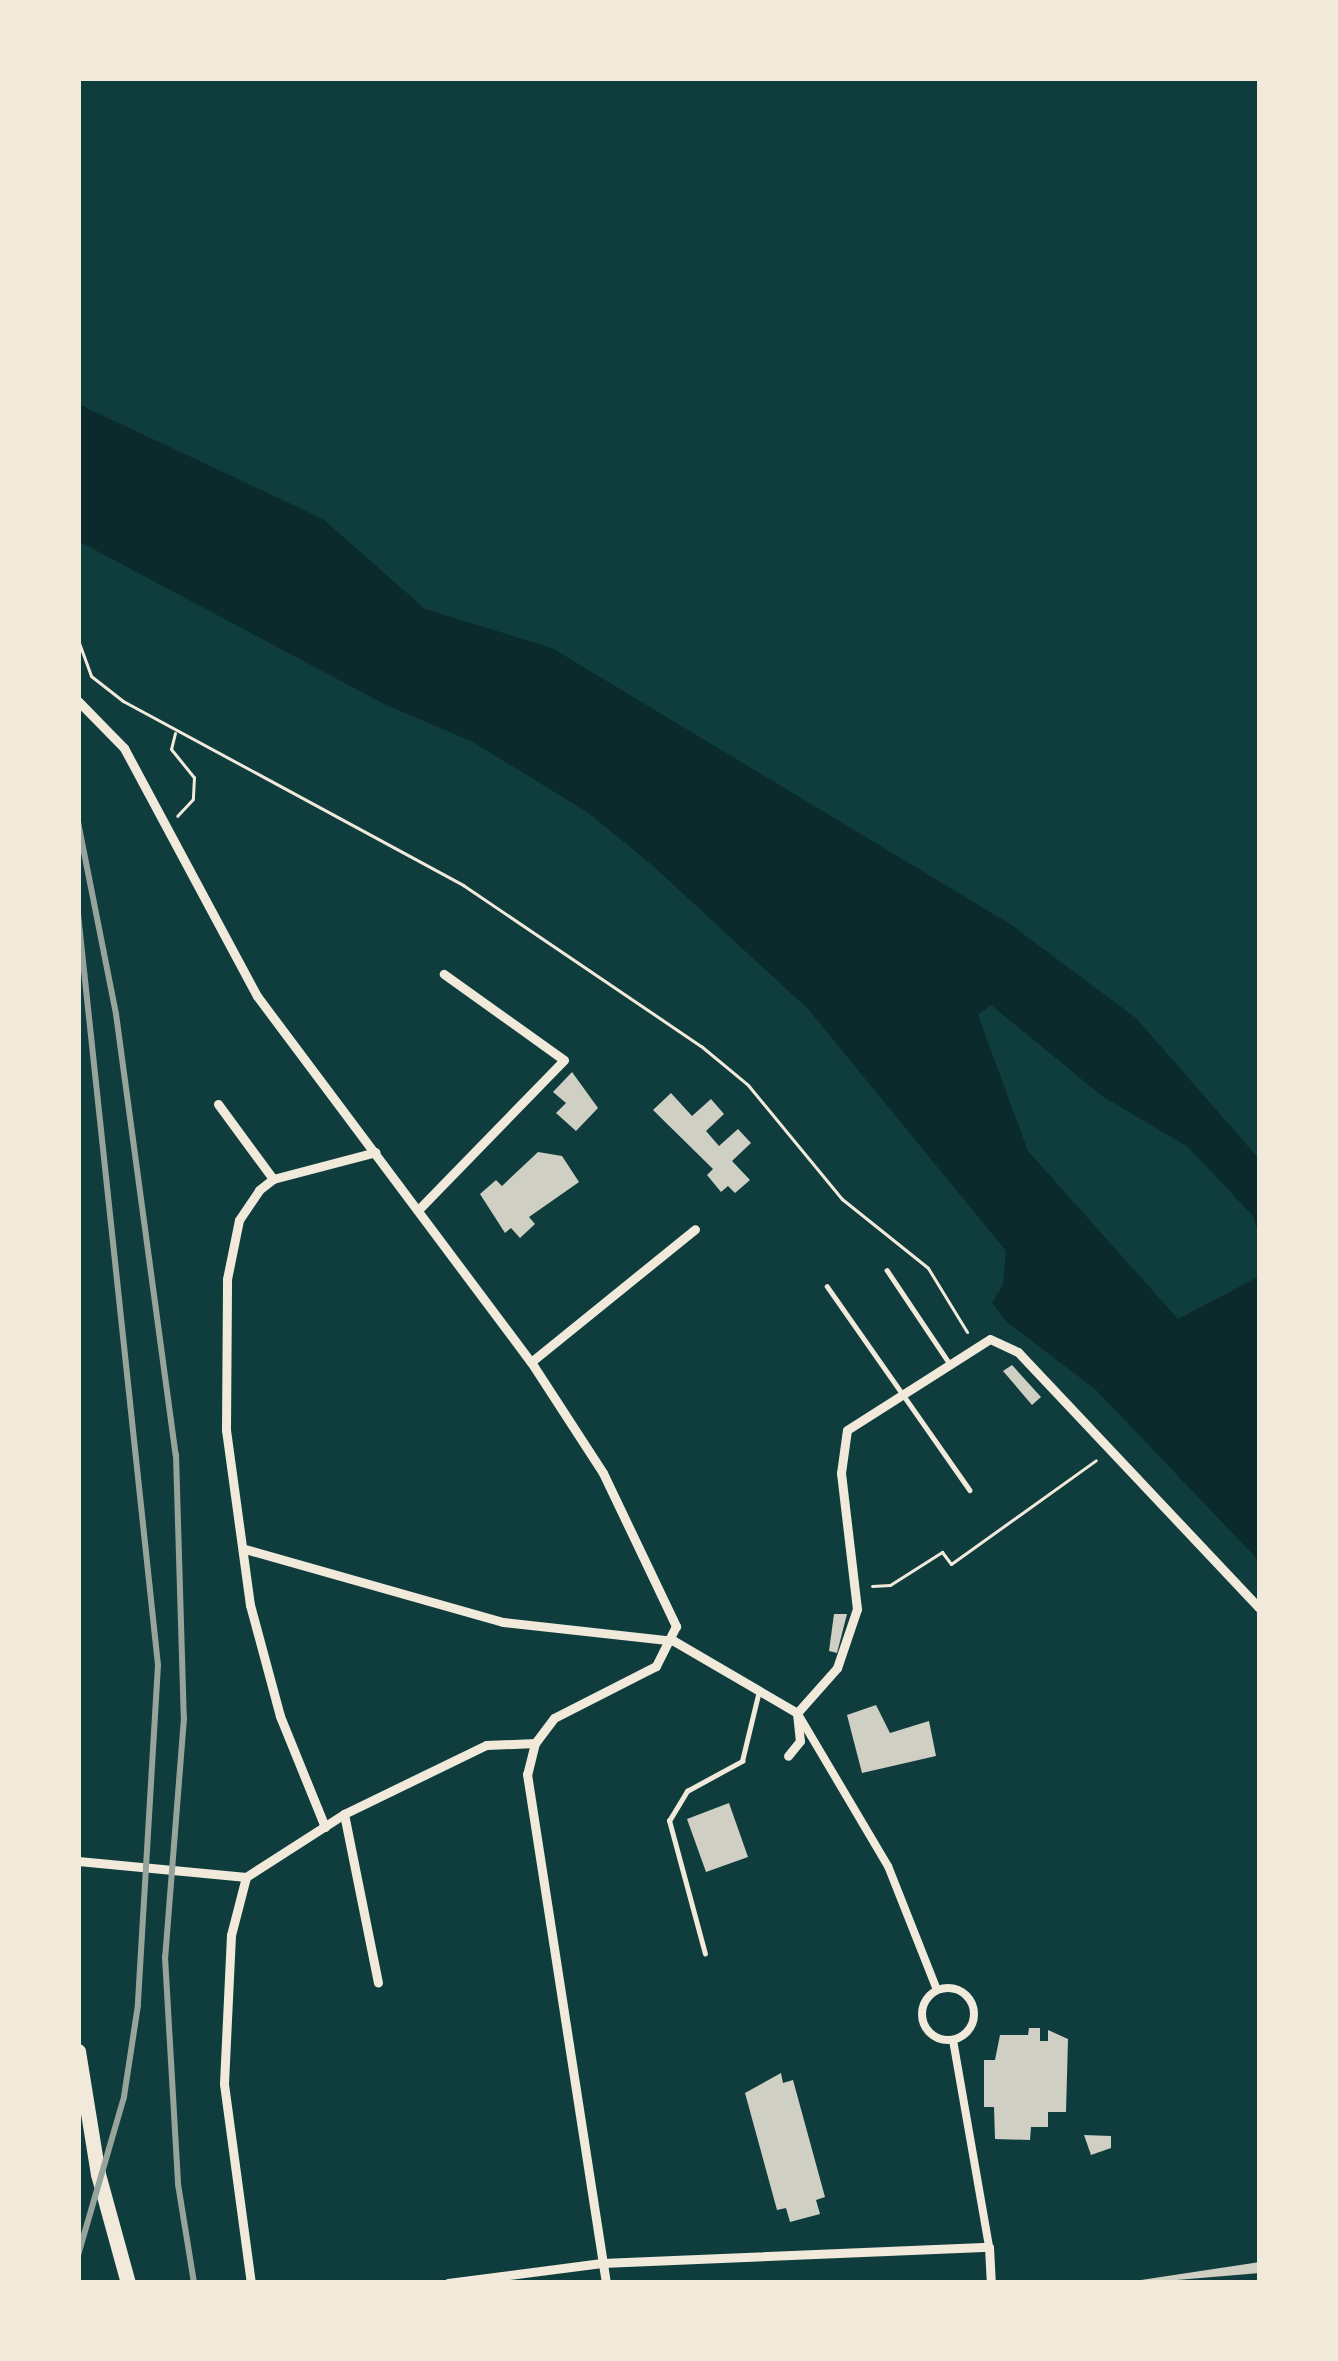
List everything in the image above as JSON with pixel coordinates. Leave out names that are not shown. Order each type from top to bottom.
[{"type":"main road","points":[[78,2051],[98,2174],[128,2282]]},
{"type":"street","points":[[78,701],[124,748],[230,955],[531,1362],[603,1473],[669,1607],[674,1641],[656,1666],[573,1706],[535,1743],[528,1794],[606,2283]]},
{"type":"street","points":[[420,1208],[564,1060],[444,974]]},
{"type":"street","points":[[218,1104],[274,1179]]},
{"type":"street","points":[[325,1827],[259,1645],[226,1430],[224,1320],[239,1220],[274,1179],[376,1152]]},
{"type":"street","points":[[531,1362],[695,1229]]},
{"type":"street","points":[[788,1756],[800,1741],[797,1714],[846,1652],[859,1587],[842,1479],[847,1430],[976,1346],[1008,1344],[1260,1609]]},
{"type":"street","points":[[244,1549],[503,1622],[674,1641],[761,1689],[797,1714],[889,1866],[937,1990]]},
{"type":"street","points":[[78,1861],[246,1877],[344,1814],[486,1745],[535,1743]]},
{"type":"street","points":[[344,1814],[378,1983]]},
{"type":"street","points":[[246,1877],[231,1936],[224,2084],[250,2283]]},
{"type":"street","points":[[937,1990],[964,1993],[974,2010],[967,2032],[953,2040],[934,2037],[922,2022],[923,2003],[937,1990]]},
{"type":"street","points":[[953,2040],[991,2283]]},
{"type":"street","points":[[448,2283],[602,2263],[988,2247]]},
{"type":"lane","points":[[887,1270],[950,1364]]},
{"type":"lane","points":[[826,1286],[970,1490]]},
{"type":"lane","points":[[706,1954],[669,1821],[687,1791],[742,1761],[748,1717],[761,1689]]},
{"type":"path","points":[[78,640],[91,676],[176,729],[463,885],[701,1046],[748,1085],[842,1199],[928,1268],[976,1346]]},
{"type":"path","points":[[166,825],[193,800],[194,777],[171,749],[176,729]]},
{"type":"path","points":[[859,1587],[890,1585],[942,1552],[951,1564],[1109,1451]]},
{"type":"water","points":[[78,404],[323,519],[425,609],[552,648],[1010,924],[1136,1018],[1260,1160],[1260,1240],[1253,1216],[1188,1147],[1102,1096],[991,1005],[978,1015],[1028,1151],[1178,1319],[1260,1276],[1260,1562],[1096,1390],[1007,1322],[992,1303],[1003,1285],[1006,1251],[808,1009],[652,865],[587,812],[473,742],[384,704],[78,541]]},
{"type":"building","points":[[572,1072],[598,1108],[576,1131],[556,1113],[566,1103],[553,1092]]},
{"type":"building","points":[[671,1093],[692,1116],[711,1099],[724,1114],[706,1131],[719,1146],[738,1129],[751,1143],[732,1161],[750,1180],[735,1193],[728,1186],[721,1192],[707,1175],[713,1169],[653,1110]]},
{"type":"building","points":[[538,1152],[562,1156],[579,1182],[529,1217],[535,1224],[520,1238],[511,1228],[505,1233],[480,1194],[496,1180],[502,1186]]},
{"type":"building","points":[[1012,1365],[1041,1397],[1032,1405],[1003,1371]]},
{"type":"building","points":[[834,1614],[847,1614],[837,1653],[829,1651]]},
{"type":"building","points":[[876,1705],[890,1733],[929,1721],[936,1756],[862,1773],[847,1715]]},
{"type":"building","points":[[729,1803],[748,1857],[706,1872],[687,1819]]},
{"type":"building","points":[[1029,2028],[1040,2028],[1040,2041],[1048,2041],[1048,2030],[1068,2039],[1066,2112],[1048,2112],[1048,2127],[1031,2127],[1030,2140],[995,2139],[994,2107],[984,2107],[984,2060],[995,2060],[1000,2035],[1028,2035]]},
{"type":"building","points":[[781,2073],[783,2083],[793,2080],[825,2197],[816,2200],[820,2214],[790,2222],[786,2208],[777,2210],[745,2093]]},
{"type":"building","points":[[1084,2135],[1111,2136],[1111,2148],[1091,2155]]},
{"type":"building","points":[[1260,2262],[1260,2273],[1141,2283],[1141,2280]]},
{"type":"railway","points":[[78,822],[116,1014],[176,1455],[184,1718],[165,1957],[178,2184],[194,2283]]},
{"type":"railway","points":[[78,914],[158,1665],[138,2005],[124,2097],[78,2255]]}]
